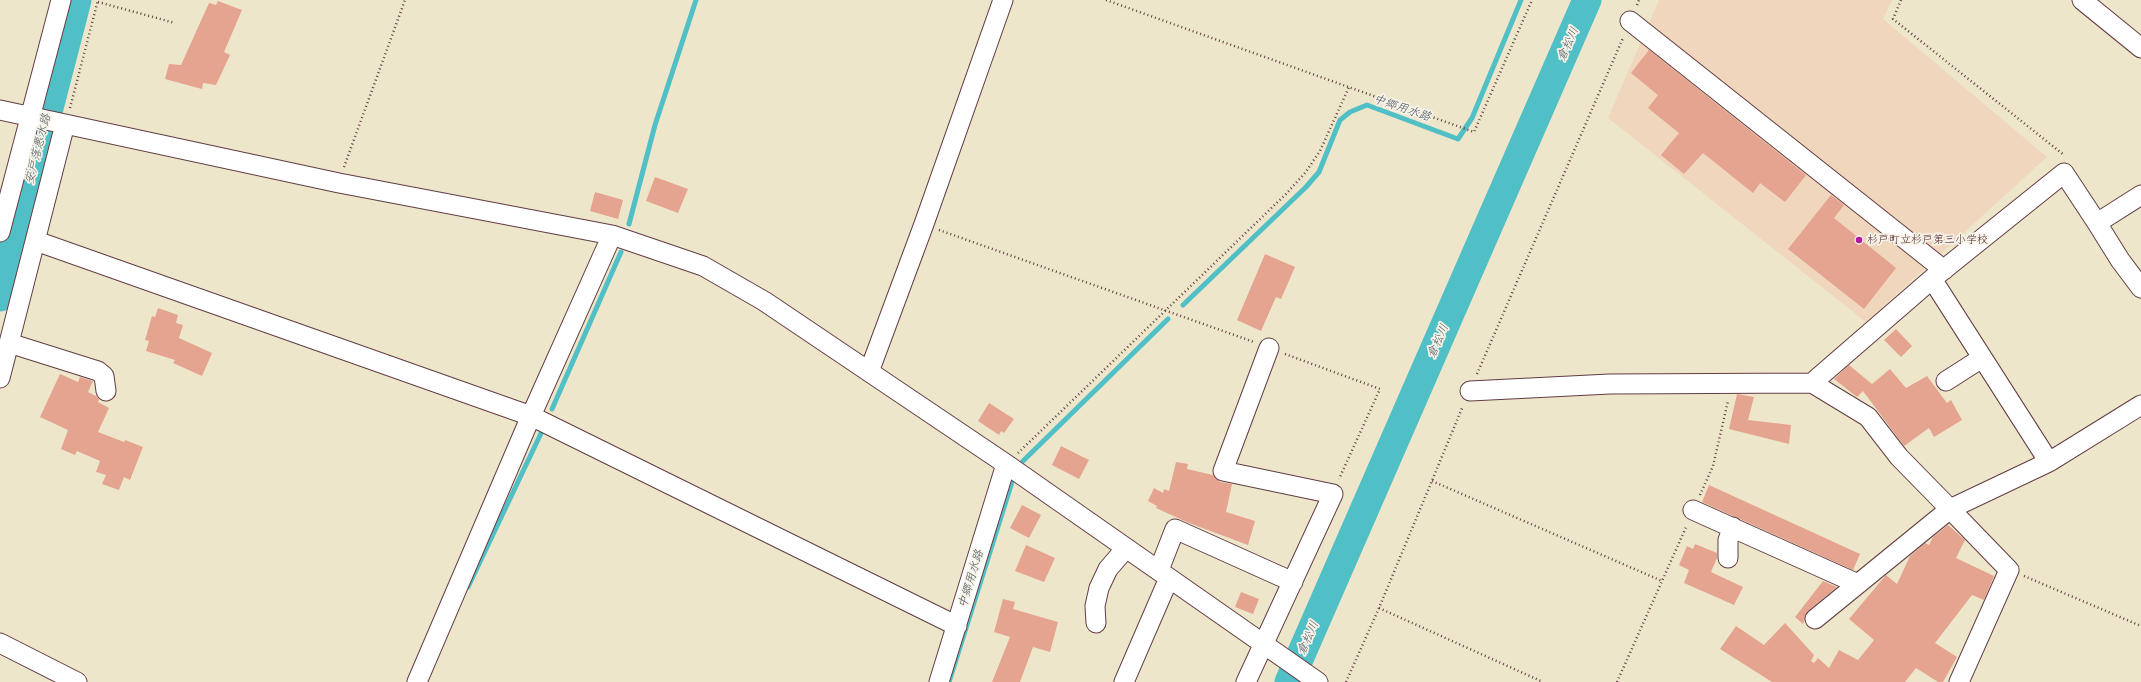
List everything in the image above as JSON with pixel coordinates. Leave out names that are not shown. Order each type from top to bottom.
[{"type":"street","points":[[0,232],[33,116],[61,0]]},
{"type":"street","points":[[869,372],[924,224],[1003,0]]},
{"type":"street","points":[[2082,0],[2141,48]]},
{"type":"street","points":[[1630,21],[1938,274],[1982,358],[2049,462]]},
{"type":"street","points":[[0,110],[339,183],[612,235],[703,266],[764,301],[1006,464],[1318,682]]},
{"type":"street","points":[[0,378],[36,241],[63,123]]},
{"type":"street","points":[[1812,383],[1938,274],[2064,173],[2120,260],[2141,288]]},
{"type":"street","points":[[2097,223],[2141,195]]},
{"type":"street","points":[[417,682],[531,416],[612,235]]},
{"type":"street","points":[[36,241],[531,416],[956,626]]},
{"type":"street","points":[[9,343],[98,371],[104,376],[106,391]]},
{"type":"street","points":[[1246,682],[1265,645],[1333,494],[1223,470],[1269,348]]},
{"type":"street","points":[[1946,382],[1982,358]]},
{"type":"street","points":[[1470,391],[1610,384],[1812,383],[1868,417],[1899,457],[2009,570],[1959,682]]},
{"type":"street","points":[[1815,619],[1950,509],[2049,462],[2141,405]]},
{"type":"street","points":[[939,682],[1006,464]]},
{"type":"street","points":[[1693,510],[1858,584]]},
{"type":"street","points":[[1728,558],[1728,540],[1733,527]]},
{"type":"street","points":[[1124,682],[1164,574],[1176,529],[1293,582]]},
{"type":"street","points":[[1096,623],[1095,606],[1099,588],[1108,569],[1126,548]]},
{"type":"street","points":[[0,643],[66,679]]},
{"type":"path","points":[[339,183],[404,0]]},
{"type":"path","points":[[1106,0],[1474,132],[1532,0]]},
{"type":"path","points":[[1346,682],[1639,0]]},
{"type":"path","points":[[1901,0],[1893,19],[2066,157]]},
{"type":"path","points":[[63,123],[98,1],[175,23]]},
{"type":"path","points":[[1006,464],[1286,194],[1305,173],[1320,151],[1349,87]]},
{"type":"path","points":[[924,224],[1166,309],[1380,389],[1333,494]]},
{"type":"path","points":[[1617,682],[1713,466],[1733,383]]},
{"type":"path","points":[[1432,481],[1662,581]]},
{"type":"path","points":[[2009,570],[2141,626]]},
{"type":"path","points":[[1379,608],[1542,682]]},
{"type":"shaded area","name":"杉戸町立杉戸第三小学校","points":[[1659,0],[1892,0],[1883,19],[2047,157],[1866,322],[1608,118]]},
{"type":"building","points":[[218,1],[242,10],[224,52],[230,55],[216,85],[203,83],[202,89],[165,79],[169,64],[181,65],[209,3],[216,5]]},
{"type":"building","points":[[1649,50],[1806,175],[1785,202],[1760,183],[1753,193],[1703,153],[1684,174],[1661,155],[1679,133],[1648,108],[1658,95],[1631,73]]},
{"type":"building","points":[[655,177],[688,189],[678,213],[646,201]]},
{"type":"building","points":[[595,192],[623,200],[618,219],[590,211]]},
{"type":"building","points":[[1831,195],[1844,205],[1834,218],[1896,268],[1864,309],[1788,249]]},
{"type":"building","points":[[1265,254],[1295,267],[1281,299],[1276,297],[1261,331],[1237,320]]},
{"type":"building","points":[[158,308],[178,315],[176,323],[183,325],[179,338],[212,353],[202,376],[173,363],[175,360],[146,351],[149,341],[145,340],[152,316],[155,317]]},
{"type":"building","points":[[1896,329],[1912,346],[1901,357],[1884,340]]},
{"type":"building","points":[[1849,365],[1872,384],[1890,369],[1906,388],[1927,376],[1947,403],[1951,400],[1962,420],[1934,437],[1929,428],[1904,446],[1863,391],[1857,397],[1834,379]]},
{"type":"building","points":[[60,374],[78,382],[80,377],[93,381],[88,392],[99,399],[98,402],[109,408],[98,432],[124,442],[125,440],[143,447],[130,480],[124,477],[119,490],[102,484],[106,475],[96,472],[100,461],[77,451],[75,455],[61,449],[68,430],[40,417]]},
{"type":"building","points":[[1737,394],[1754,397],[1748,420],[1791,425],[1789,444],[1729,429]]},
{"type":"building","points":[[989,403],[1014,419],[1004,433],[1001,431],[999,435],[978,421]]},
{"type":"building","points":[[1061,446],[1089,460],[1079,479],[1052,465]]},
{"type":"building","points":[[1176,462],[1188,464],[1187,469],[1213,475],[1220,482],[1232,484],[1226,512],[1255,521],[1248,545],[1189,523],[1156,508],[1157,506],[1148,501],[1154,488],[1163,493],[1164,489],[1169,491]]},
{"type":"building","points":[[1709,485],[1860,554],[1853,570],[1702,502]]},
{"type":"building","points":[[1022,505],[1041,515],[1029,538],[1010,528]]},
{"type":"building","points":[[1948,525],[1965,540],[1956,558],[1994,576],[1984,600],[1972,595],[1935,643],[1957,657],[1943,682],[1938,682],[1916,668],[1905,682],[1772,682],[1720,649],[1736,626],[1764,645],[1785,623],[1814,655],[1811,661],[1814,663],[1818,658],[1829,668],[1839,650],[1858,660],[1874,640],[1849,619],[1886,575],[1897,584],[1910,556],[1925,543],[1929,545],[1933,537]]},
{"type":"building","points":[[1695,544],[1717,553],[1717,558],[1711,572],[1743,587],[1734,605],[1684,583],[1689,570],[1679,565],[1687,546],[1693,549]]},
{"type":"building","points":[[1026,545],[1055,558],[1044,582],[1015,571]]},
{"type":"building","points":[[1823,581],[1837,587],[1808,611],[1803,624],[1795,617]]},
{"type":"building","points":[[1241,592],[1259,599],[1253,614],[1235,607]]},
{"type":"building","points":[[1003,599],[1015,602],[1013,609],[1058,622],[1050,652],[1033,647],[1020,682],[992,682],[1010,637],[994,632]]},
{"type":"waterway","name":"安戸落悪水路","points":[[0,297],[77,0]]},
{"type":"waterway","points":[[629,224],[655,125],[696,0]]},
{"type":"waterway","name":"中郷用水路","points":[[1183,305],[1306,187],[1319,172],[1340,120],[1350,112],[1367,105],[1458,139],[1472,118],[1521,0]]},
{"type":"waterway","name":"倉松川","points":[[1289,682],[1587,0]]},
{"type":"waterway","points":[[552,409],[621,252]]},
{"type":"waterway","name":"中郷用水路","points":[[1023,461],[1168,319]]},
{"type":"waterway","points":[[468,587],[544,427]]},
{"type":"waterway","name":"中郷用水路","points":[[949,682],[1012,482]]},
{"type":"place","name":"杉戸町立杉戸第三小学校","points":[[1859,240]]}]
